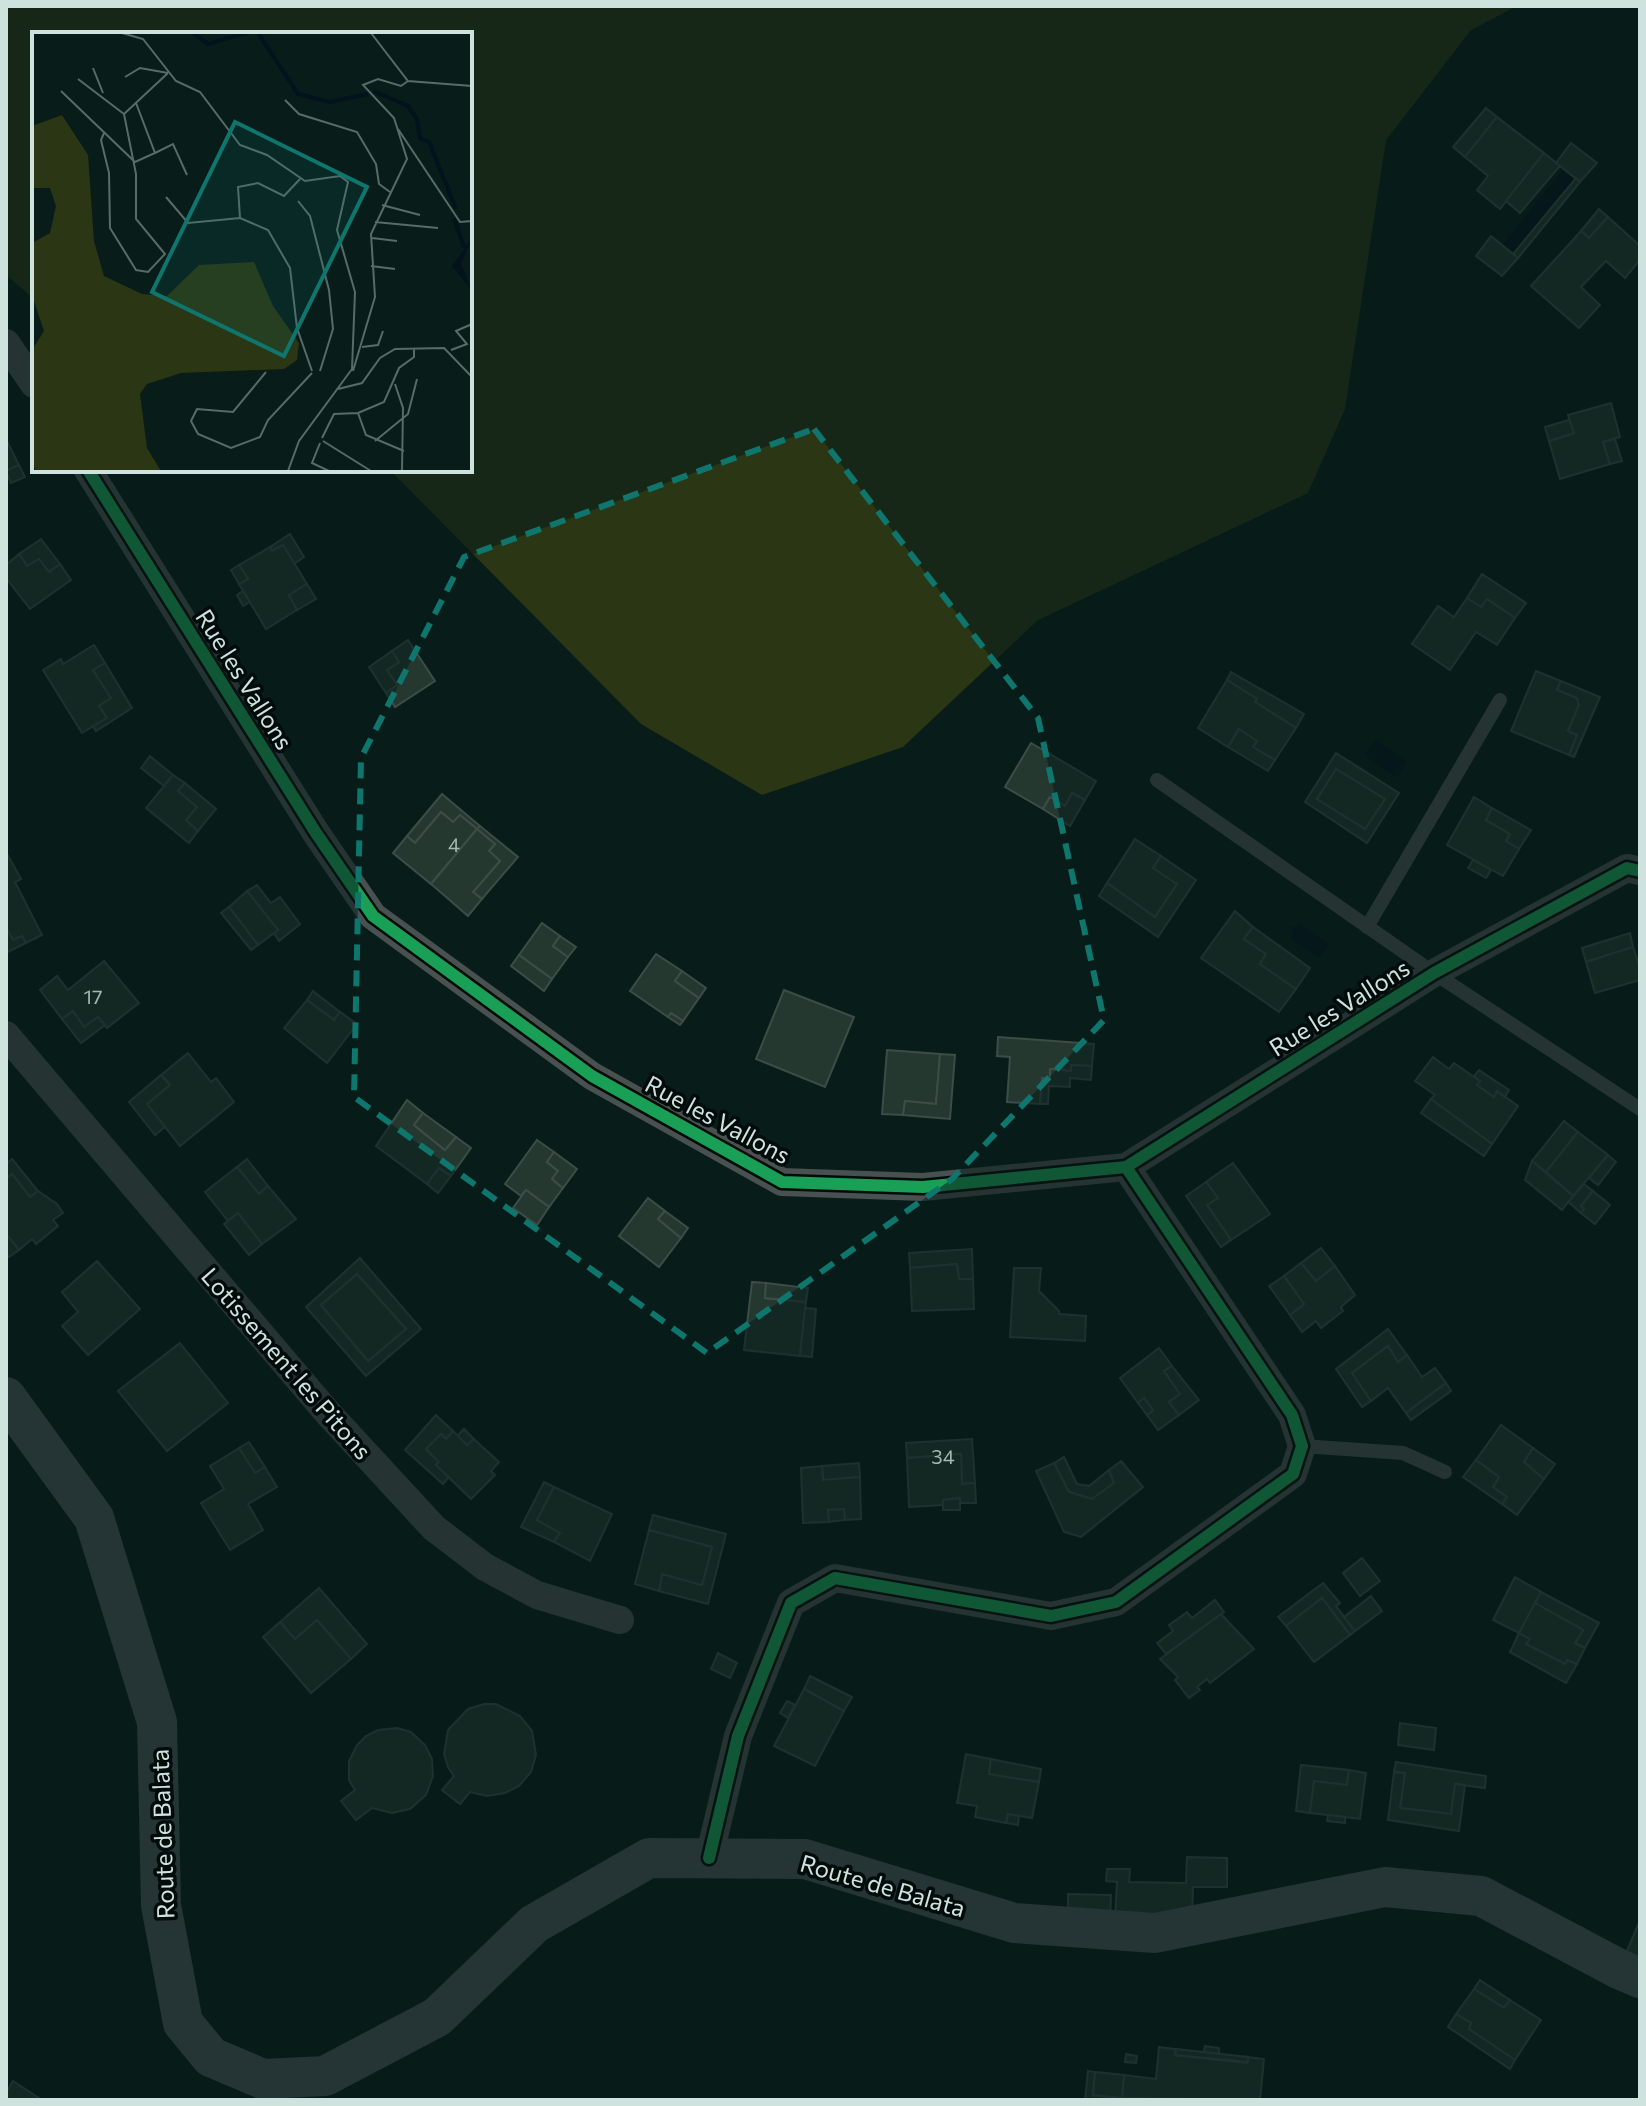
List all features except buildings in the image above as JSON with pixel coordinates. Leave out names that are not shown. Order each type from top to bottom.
[{"type":"main road","name":"Route de Balata","points":[[6,1397],[94,1518],[157,1722],[161,1905],[183,2023],[211,2057],[263,2079],[325,2076],[437,2017],[534,1924],[649,1858],[805,1859],[1014,1923],[1155,1933],[1385,1887],[1481,1896],[1640,1978]]},
{"type":"street","points":[[6,343],[32,381]]},
{"type":"street","name":"Rue les Vallons","points":[[89,472],[316,833],[373,916],[592,1076],[782,1182],[923,1187],[1126,1167],[1434,973],[1627,868],[1640,871]]},
{"type":"street","name":"Lotissement les Pitons","points":[[6,1035],[326,1411],[434,1528],[485,1567],[537,1595],[620,1620]]},
{"type":"street","points":[[709,1858],[738,1736],[791,1603],[835,1578],[1051,1616],[1116,1602],[1293,1474],[1302,1446],[1292,1415],[1126,1167]]},
{"type":"lane","points":[[1367,927],[1500,700]]},
{"type":"lane","points":[[1157,780],[1434,973],[1640,1109]]},
{"type":"lane","points":[[1302,1446],[1403,1453],[1445,1472]]},
{"type":"highlighted area","points":[[814,429],[1038,718],[1104,1020],[952,1179],[707,1353],[354,1097],[361,758],[464,557]]},
{"type":"green space","points":[[6,6],[1517,6],[1471,30],[1386,140],[1345,409],[1308,493],[1038,620],[903,747],[762,795],[641,724],[392,472],[472,472],[472,32],[32,32],[32,297],[6,275]]},
{"type":"water","points":[[1564,169],[1576,178],[1513,254],[1502,245]]},
{"type":"water","points":[[1376,739],[1407,762],[1396,778],[1365,755]]},
{"type":"water","points":[[1299,923],[1329,945],[1319,959],[1290,938],[1293,934],[1289,926],[1296,927]]},
{"type":"cycle path","points":[[89,472],[316,833],[373,916],[592,1076],[782,1182],[923,1187],[1126,1167],[1434,973],[1627,868],[1640,871]]},
{"type":"cycle path","points":[[709,1858],[738,1736],[791,1603],[835,1578],[1051,1616],[1116,1602],[1293,1474],[1302,1446],[1292,1415],[1126,1167]]}]
